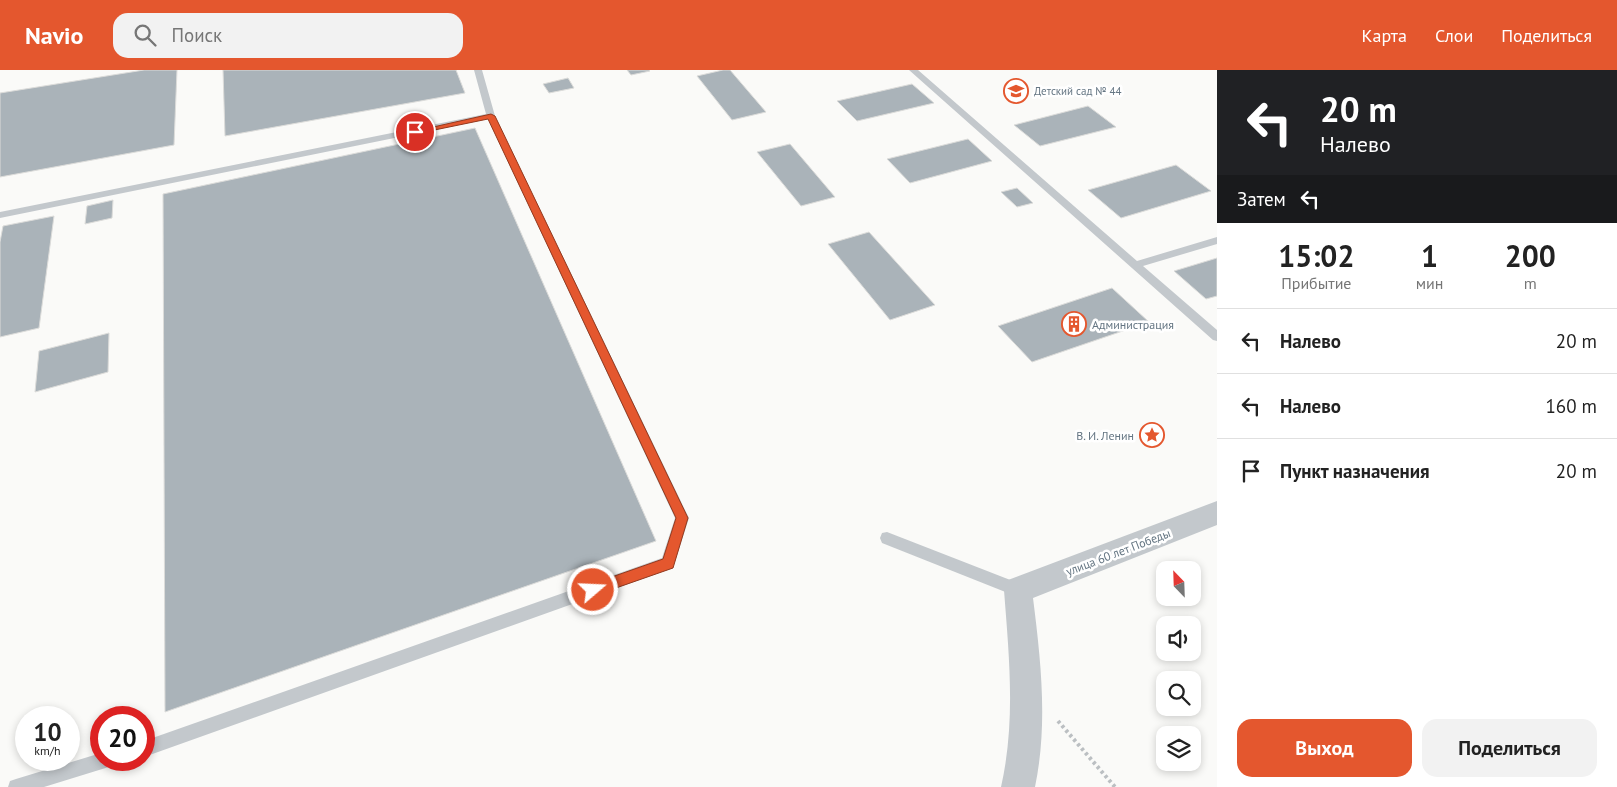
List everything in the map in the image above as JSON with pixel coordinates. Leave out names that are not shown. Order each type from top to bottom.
[{"type":"street","name":"улица 60 лет Победы","points":[[1018,590],[1217,513]]},
{"type":"street","points":[[1018,590],[1026,683],[1026,742],[1018,787]]},
{"type":"lane","points":[[155,745],[668,563],[682,518],[491,116],[478,70]]},
{"type":"lane","points":[[913,70],[1217,337]]},
{"type":"lane","points":[[0,215],[491,116]]},
{"type":"lane","points":[[1136,265],[1217,240]]},
{"type":"lane","points":[[886,538],[1018,590]]},
{"type":"lane","points":[[16,787],[90,765]]},
{"type":"path","points":[[1026,683],[1115,787]]},
{"type":"building","points":[[144,70],[177,70],[174,145],[0,177],[0,93]]},
{"type":"building","points":[[223,70],[456,70],[465,93],[225,136]]},
{"type":"building","points":[[627,70],[649,70],[650,71],[631,75]]},
{"type":"building","points":[[730,70],[766,112],[732,120],[697,76]]},
{"type":"building","points":[[568,78],[574,88],[549,93],[543,84]]},
{"type":"building","points":[[912,84],[934,103],[857,121],[837,101]]},
{"type":"building","points":[[1088,106],[1116,127],[1040,146],[1014,125]]},
{"type":"building","points":[[475,128],[656,541],[165,712],[163,194]]},
{"type":"building","points":[[968,139],[992,161],[910,183],[887,159]]},
{"type":"building","points":[[790,144],[835,197],[801,206],[757,152]]},
{"type":"building","points":[[1176,165],[1211,191],[1121,218],[1088,190]]},
{"type":"building","points":[[1017,188],[1033,203],[1017,207],[1001,192]]},
{"type":"building","points":[[113,200],[112,218],[85,224],[87,206]]},
{"type":"building","points":[[54,216],[39,328],[0,337],[0,242],[3,226]]},
{"type":"building","points":[[869,232],[935,305],[890,320],[828,244]]},
{"type":"building","points":[[1217,258],[1217,296],[1206,299],[1174,271]]},
{"type":"building","name":"Администрация","points":[[1112,288],[1149,322],[1032,362],[998,326]]},
{"type":"building","points":[[109,333],[108,372],[35,392],[39,351]]},
{"type":"place","name":"Детский сад № 44","points":[[1016,91]]},
{"type":"place","name":"Администрация","points":[[1074,324]]},
{"type":"place","name":"В. И. Ленин","points":[[1152,435]]},
{"type":"route","points":[[415,132],[491,116],[682,518],[668,563],[593,590]]}]
